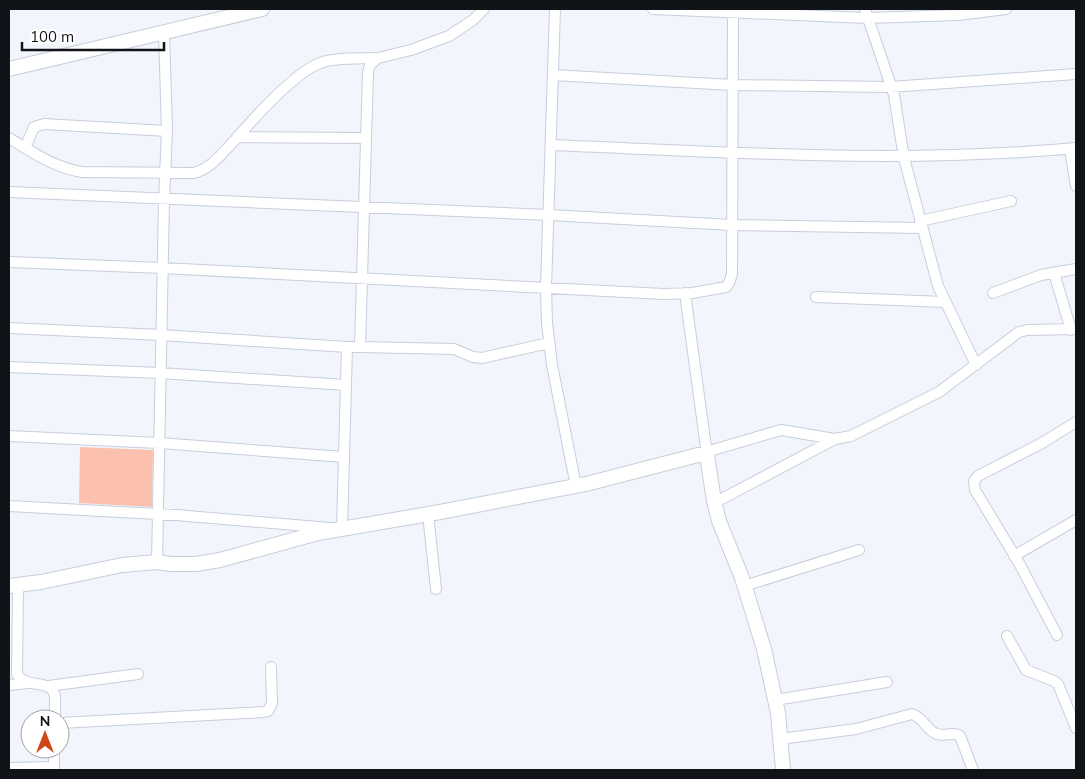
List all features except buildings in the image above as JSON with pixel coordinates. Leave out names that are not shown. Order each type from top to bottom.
[{"type":"street","points":[[9,69],[262,9]]},
{"type":"street","points":[[9,138],[56,165],[69,170],[82,172],[194,173],[210,167],[273,99],[314,66],[322,62],[378,58],[412,50],[449,36],[473,20],[484,9]]},
{"type":"street","points":[[555,9],[546,288],[552,365],[576,486]]},
{"type":"street","points":[[654,9],[958,15],[1006,9]]},
{"type":"street","points":[[9,262],[664,294],[717,289],[726,286],[732,274],[733,11]]},
{"type":"street","points":[[866,13],[894,95],[903,157],[938,286],[944,302],[976,365]]},
{"type":"street","points":[[157,562],[162,268],[167,131],[164,32]]},
{"type":"street","points":[[360,347],[368,72],[370,65],[378,58]]},
{"type":"street","points":[[553,75],[733,85],[890,87],[1076,74]]},
{"type":"street","points":[[25,148],[34,127],[44,124],[167,131]]},
{"type":"street","points":[[237,137],[366,138]]},
{"type":"street","points":[[551,145],[732,153],[903,157],[1073,149],[1076,186]]},
{"type":"street","points":[[9,192],[549,215],[732,225],[921,225],[1011,202]]},
{"type":"street","points":[[992,294],[1041,275],[1076,269]]},
{"type":"street","points":[[714,503],[835,439],[851,436],[939,392],[1012,336],[1020,332],[1027,330],[1074,330],[1054,273]]},
{"type":"street","points":[[685,293],[714,503],[764,649],[775,700],[783,770]]},
{"type":"street","points":[[816,297],[944,302]]},
{"type":"street","points":[[9,328],[162,335],[347,347],[454,349],[473,357],[482,358],[549,343]]},
{"type":"street","points":[[342,529],[347,347]]},
{"type":"street","points":[[9,367],[160,373],[346,384]]},
{"type":"street","points":[[1057,635],[975,490],[974,481],[978,476],[1042,443],[1076,422]]},
{"type":"street","points":[[28,683],[20,679],[17,674],[12,583],[41,582],[122,564],[157,562],[196,564],[220,560],[308,535],[576,486],[706,454],[781,430],[835,439]]},
{"type":"street","points":[[9,436],[344,457]]},
{"type":"street","points":[[9,506],[157,514],[342,529]]},
{"type":"street","points":[[428,514],[436,589]]},
{"type":"street","points":[[1014,556],[1076,520]]},
{"type":"street","points":[[744,586],[859,550]]},
{"type":"street","points":[[1007,636],[1026,670],[1058,684],[1076,728]]},
{"type":"street","points":[[70,722],[268,711],[272,703],[271,667]]},
{"type":"street","points":[[9,685],[28,683],[49,686],[138,674]]},
{"type":"street","points":[[775,700],[886,682]]},
{"type":"street","points":[[49,686],[55,696],[55,709]]},
{"type":"street","points":[[780,739],[856,729],[912,714],[918,717],[935,734],[955,733],[960,736],[973,770]]},
{"type":"street","points":[[9,768],[54,769]]},
{"type":"shaded area","points":[[80,447],[153,450],[152,507],[79,503]]}]
